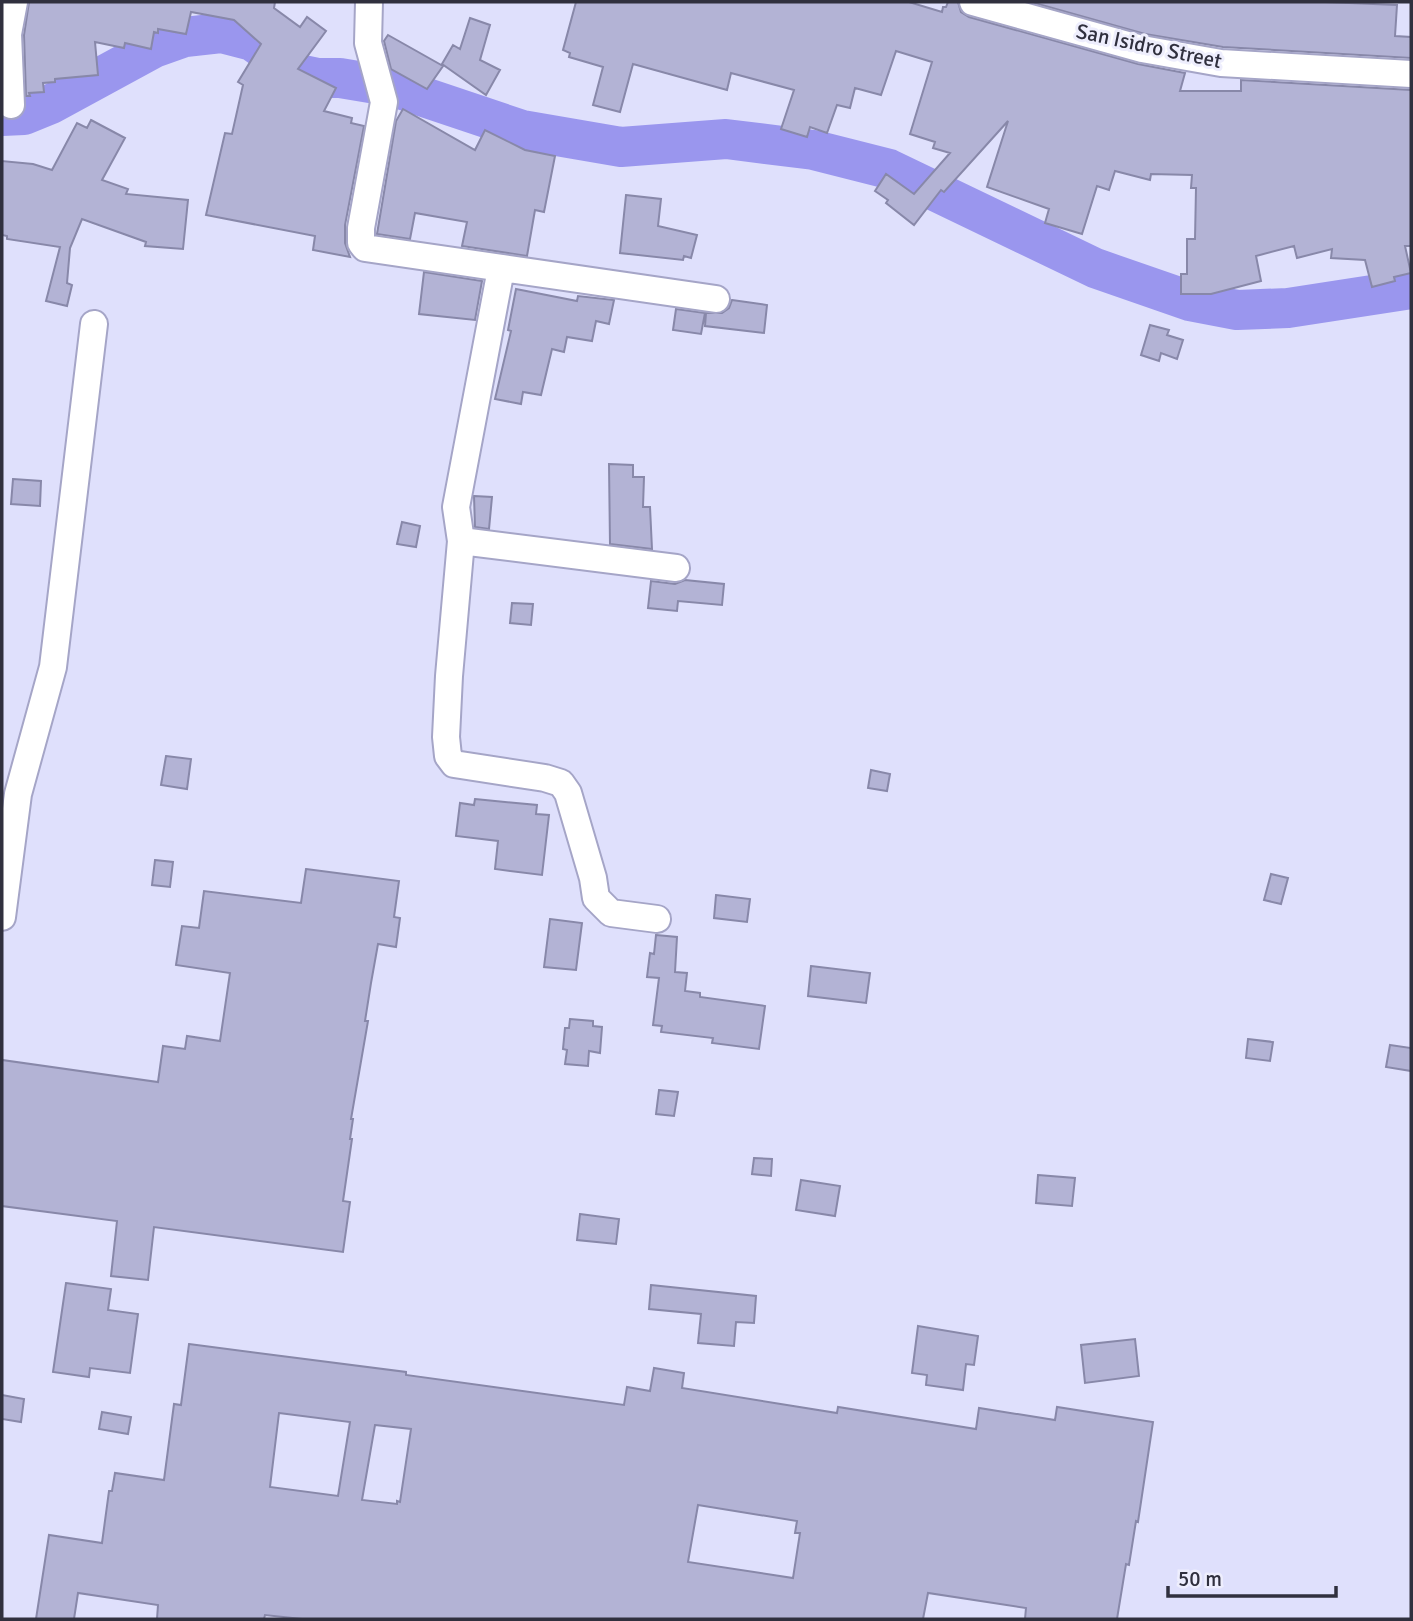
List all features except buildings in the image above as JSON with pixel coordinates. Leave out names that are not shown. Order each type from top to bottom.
[{"type":"street","points":[[369,2],[368,43],[384,102],[361,228],[361,243],[370,250],[716,299]]},
{"type":"street","name":"San Isidro Street","points":[[973,2],[1142,49],[1221,64],[1411,74]]},
{"type":"street","points":[[9,11],[11,105]]},
{"type":"street","points":[[501,269],[456,507],[461,541],[449,676],[446,737],[448,756],[454,764],[545,778],[561,783],[568,793],[597,898],[611,913],[657,919]]},
{"type":"street","points":[[2,917],[18,794],[53,667],[94,324]]},
{"type":"street","points":[[461,541],[676,568]]},
{"type":"waterway","points":[[2,116],[24,115],[51,104],[154,48],[185,37],[221,33],[252,41],[299,74],[394,87],[522,130],[621,147],[726,139],[814,150],[889,169],[1095,268],[1190,301],[1237,310],[1288,308],[1411,289]]}]
